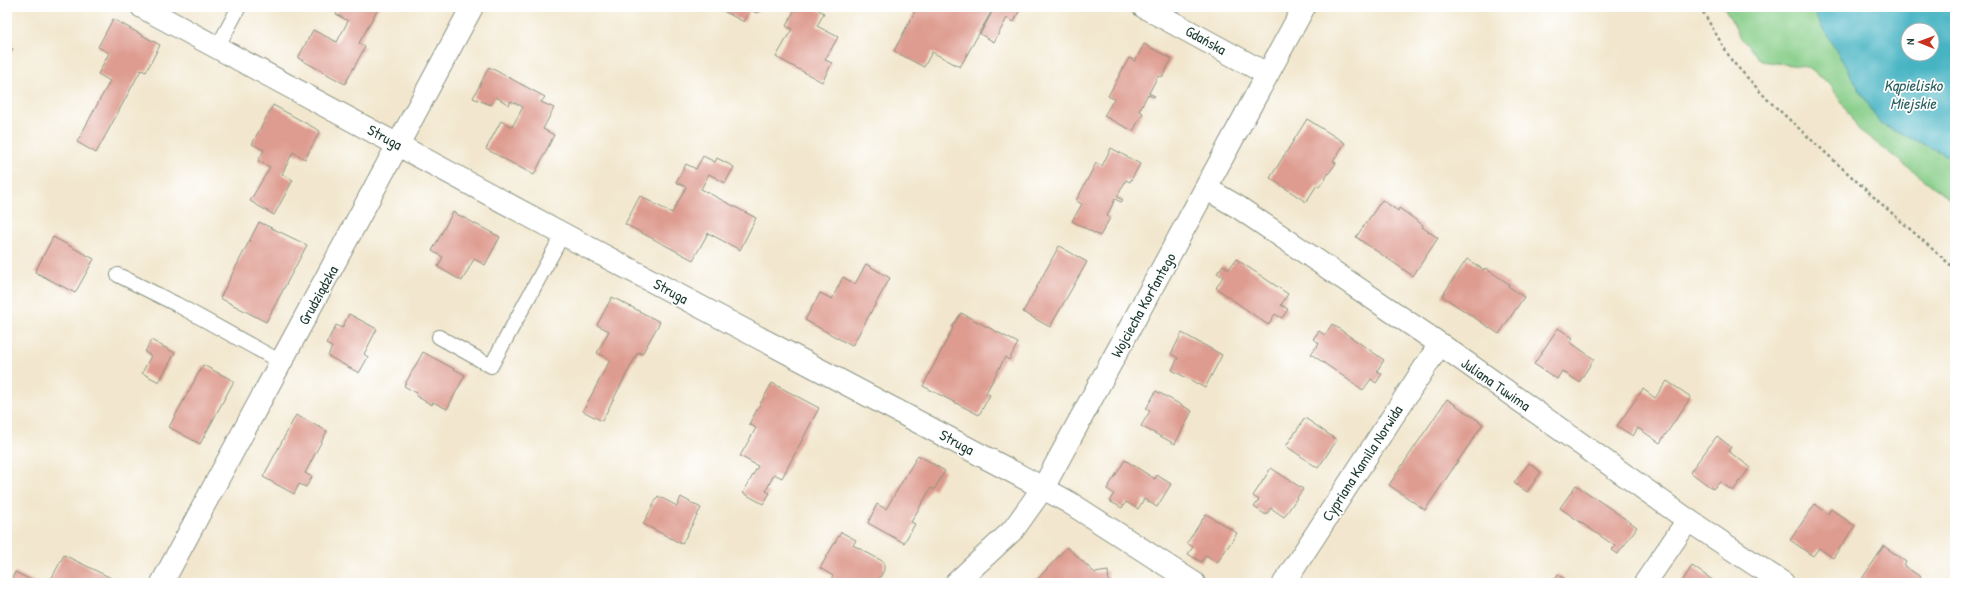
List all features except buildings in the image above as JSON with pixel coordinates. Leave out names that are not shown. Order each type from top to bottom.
[{"type":"street","name":"Struga","points":[[142,7],[563,234],[1043,488],[1070,503],[1194,583]]},
{"type":"street","name":"Grudziądzka","points":[[162,583],[472,7]]},
{"type":"street","name":"Gdańska","points":[[1144,7],[1267,74]]},
{"type":"street","name":"Wojciecha Korfantego","points":[[956,583],[1013,530],[1043,488],[1207,189],[1304,7]]},
{"type":"street","name":"Juliana Tuwima","points":[[1207,189],[1238,207],[1440,344],[1688,520],[1783,583]]},
{"type":"street","name":"Cypriana Kamila Norwida","points":[[1284,583],[1440,344]]},
{"type":"street","points":[[1645,583],[1688,520]]},
{"type":"lane","points":[[217,48],[239,7]]},
{"type":"lane","points":[[439,337],[492,366],[563,234]]},
{"type":"lane","points":[[118,275],[176,304],[282,362]]},
{"type":"path","points":[[1700,7],[1732,61],[1768,100],[1876,199],[1955,268]]},
{"type":"green space","points":[[1724,7],[1810,7],[1880,124],[1955,159],[1955,203],[1858,129],[1830,84],[1807,67],[1761,61],[1741,38]]},
{"type":"water","name":"Kąpielisko Miejskie","points":[[1810,7],[1955,7],[1955,159],[1880,124]]}]
